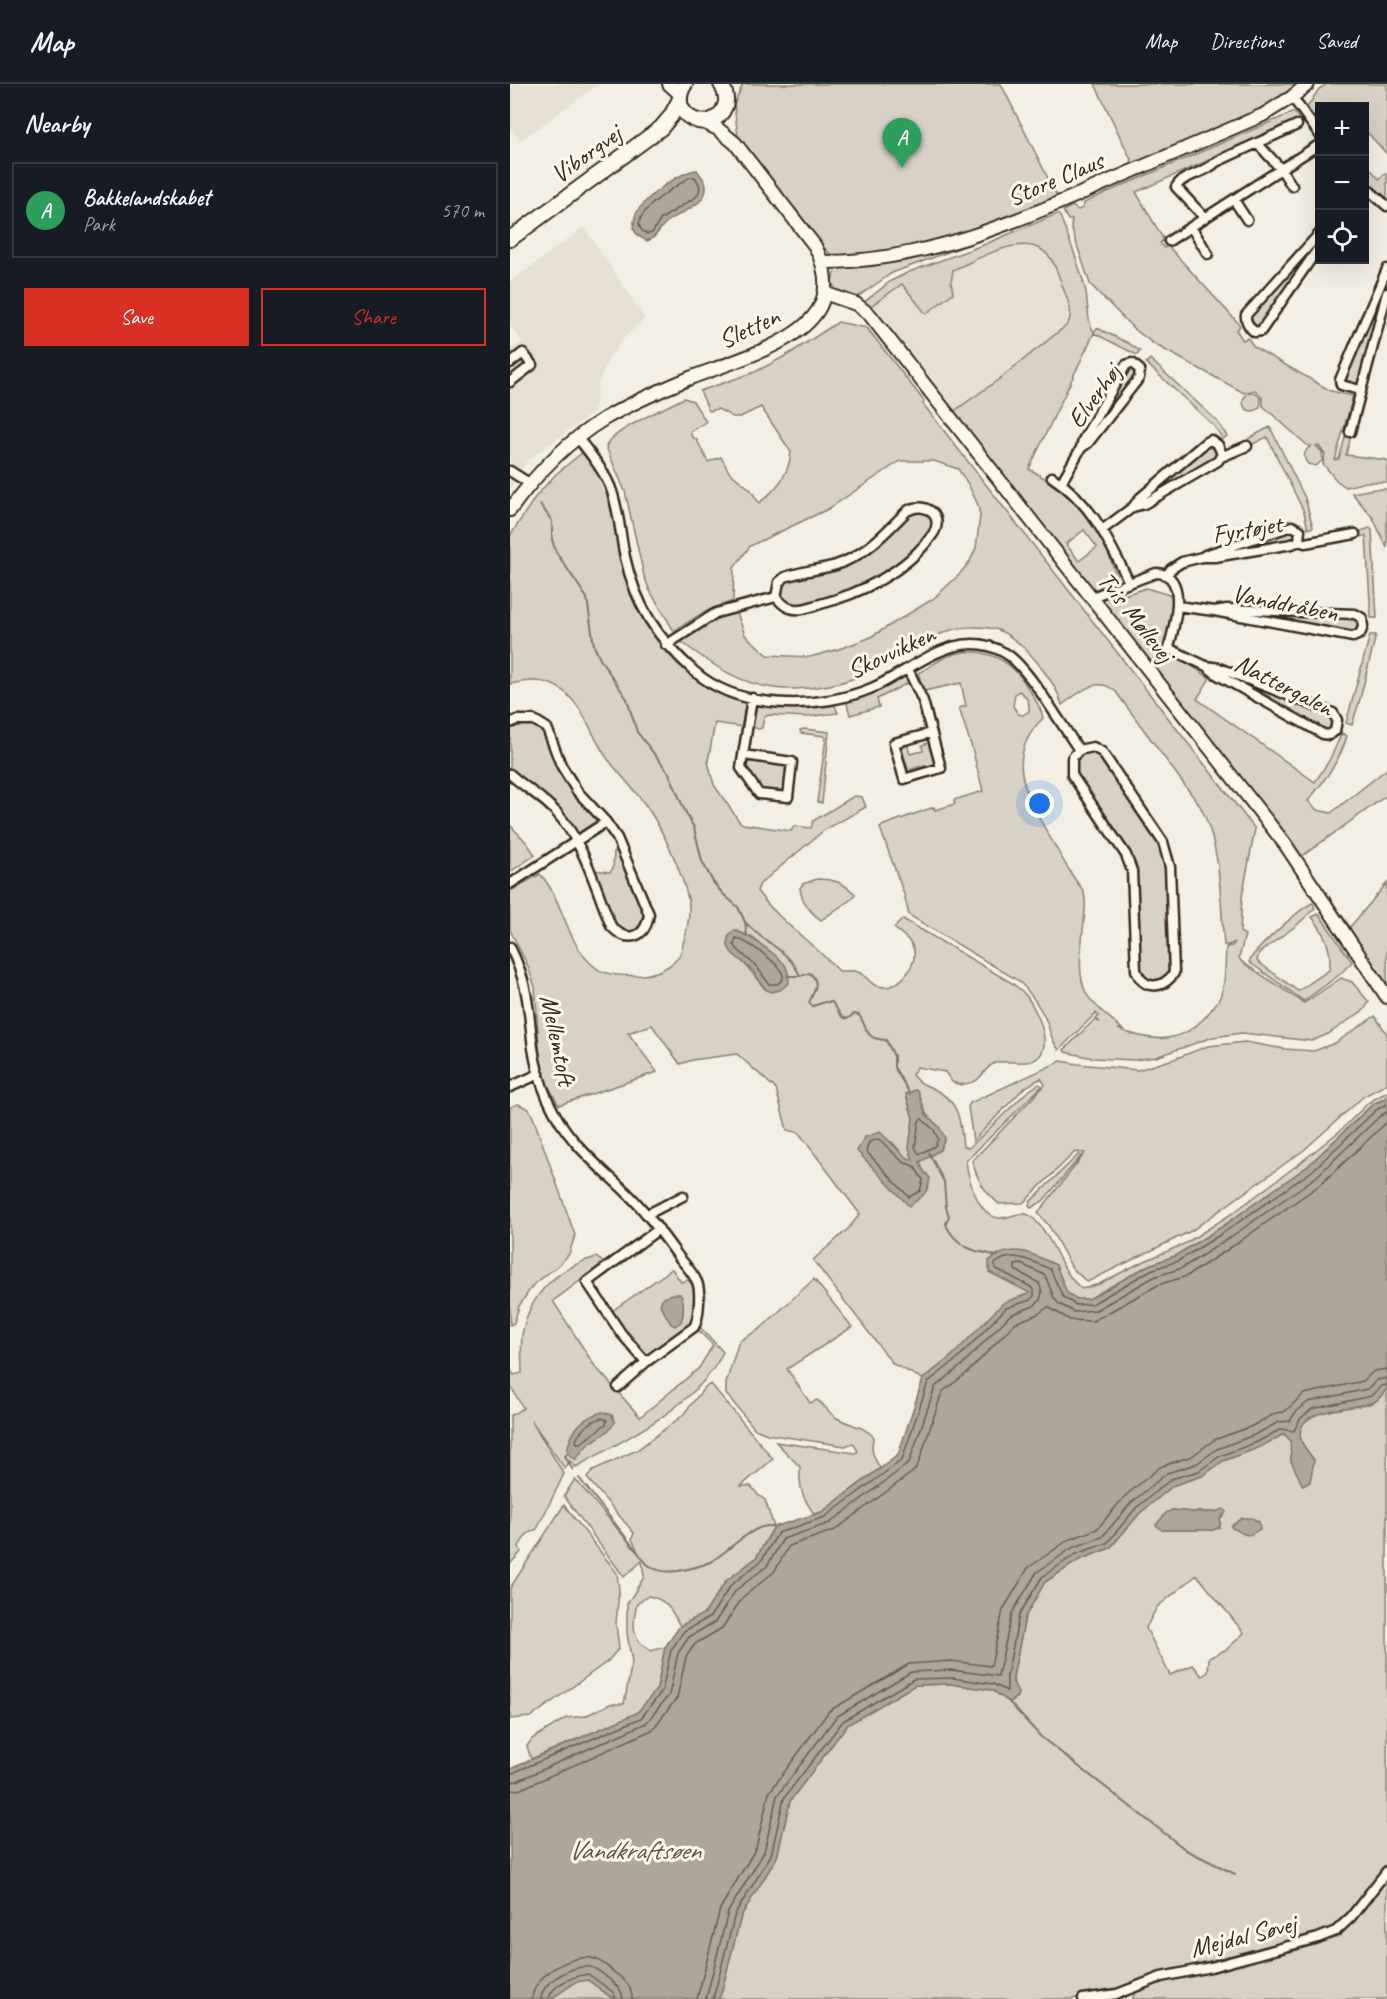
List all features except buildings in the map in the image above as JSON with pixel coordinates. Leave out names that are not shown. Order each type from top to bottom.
[{"type":"main road","points":[[721,84],[725,102]]},
{"type":"main road","points":[[682,92],[684,112],[699,121],[716,118],[731,84]]},
{"type":"main road","name":"Viborgvej","points":[[510,239],[661,128],[671,116],[682,92]]},
{"type":"main road","name":"Viborgvej","points":[[661,128],[682,121],[699,121]]},
{"type":"street","points":[[669,84],[682,92]]},
{"type":"street","name":"Store Claus","points":[[823,262],[855,262],[894,257],[986,232],[1038,213],[1255,118],[1292,97],[1308,84]]},
{"type":"street","points":[[1292,97],[1315,128]]},
{"type":"street","name":"Sletten","points":[[725,102],[726,122],[735,143]]},
{"type":"street","name":"Sletten","points":[[510,510],[529,483],[578,437],[604,419],[688,379],[743,359],[790,335],[817,312],[824,293],[826,277],[823,262],[815,246],[735,143],[718,129],[699,121]]},
{"type":"street","points":[[1205,218],[1176,188],[1179,182],[1210,168],[1216,162],[1297,125]]},
{"type":"street","points":[[1257,143],[1281,169],[1292,186]]},
{"type":"street","points":[[1169,241],[1315,147]]},
{"type":"street","points":[[1369,190],[1387,207]]},
{"type":"street","points":[[1234,200],[1247,220]]},
{"type":"street","points":[[1191,227],[1208,254]]},
{"type":"street","points":[[1315,239],[1246,315],[1246,320],[1252,330],[1261,331],[1315,253]]},
{"type":"street","points":[[1360,390],[1341,385],[1340,380],[1387,269]]},
{"type":"street","name":"Tvis Møllevej","points":[[824,293],[856,304],[870,315],[1285,844],[1387,997]]},
{"type":"street","points":[[1350,432],[1387,293]]},
{"type":"street","points":[[510,363],[523,353],[532,366],[510,382]]},
{"type":"street","name":"Elverhøj","points":[[1061,483],[1126,365],[1132,363],[1140,370],[1138,378],[1088,443],[1081,448]]},
{"type":"street","name":"Skovvikken","points":[[578,437],[603,473],[610,488],[633,584],[648,620],[666,645],[702,677],[726,690],[752,698],[795,703],[839,698],[873,687],[951,646],[970,643],[987,645],[1006,653],[1023,668],[1079,750]]},
{"type":"street","points":[[1102,530],[1133,507],[1140,498],[1206,442],[1214,441],[1220,450],[1221,457]]},
{"type":"street","points":[[1133,507],[1144,504],[1218,461],[1221,457],[1247,446]]},
{"type":"street","points":[[510,471],[529,483]]},
{"type":"street","points":[[1052,477],[1088,510],[1102,530],[1129,582]]},
{"type":"street","points":[[921,506],[933,513],[936,526],[933,533],[911,559],[877,582],[843,599],[800,610],[790,609],[776,597],[776,589],[785,577],[836,565],[859,554],[876,542],[914,507],[921,506]]},
{"type":"street","name":"Fyrtøjet","points":[[1167,575],[1177,565],[1292,525],[1300,530],[1299,541]]},
{"type":"street","name":"Fyrtøjet","points":[[1202,556],[1215,557],[1293,544],[1299,541],[1305,543],[1355,534]]},
{"type":"street","points":[[1092,597],[1156,573],[1167,575],[1177,588],[1177,606],[1166,658]]},
{"type":"street","points":[[666,645],[716,613],[776,597]]},
{"type":"street","name":"Vanddråben","points":[[1177,606],[1353,637],[1360,634],[1363,627],[1362,618],[1355,614],[1227,609],[1214,611]]},
{"type":"street","name":"Nattergalen","points":[[1168,648],[1206,666],[1333,713],[1337,720],[1335,731],[1329,735],[1323,734],[1216,674],[1206,666]]},
{"type":"street","points":[[908,669],[923,701],[941,768],[904,779],[894,743],[931,733]]},
{"type":"street","points":[[744,755],[792,762],[788,797],[759,794],[741,768],[752,698]]},
{"type":"street","points":[[510,723],[516,720],[534,720],[547,728],[561,765],[577,791],[606,822],[624,851],[649,914],[648,923],[638,934],[631,937],[622,936],[611,926],[576,842],[558,814],[537,793],[510,774]]},
{"type":"street","points":[[1093,747],[1102,753],[1163,842],[1170,867],[1174,973],[1164,984],[1155,987],[1146,985],[1139,978],[1132,871],[1126,855],[1072,775],[1070,764],[1079,750],[1093,747]]},
{"type":"street","points":[[510,884],[606,822]]},
{"type":"street","name":"Mellemtoft","points":[[510,947],[520,967],[529,1001],[533,1049],[546,1096],[573,1140],[591,1161],[625,1190],[648,1214],[698,1284],[697,1322],[646,1362]]},
{"type":"street","points":[[510,1087],[539,1074]]},
{"type":"street","points":[[648,1214],[683,1196]]},
{"type":"street","points":[[618,1387],[646,1362],[621,1333],[587,1282],[659,1229]]},
{"type":"street","name":"Mejdal Søvej","points":[[1083,1999],[1117,1994],[1161,1977],[1211,1967],[1336,1931],[1351,1917],[1387,1871]]},
{"type":"shaded area","points":[[510,84],[599,84],[520,141],[510,127]]},
{"type":"shaded area","points":[[743,84],[1001,84],[1058,198],[1002,222],[891,253],[848,257],[830,254],[738,137],[734,104]]},
{"type":"shaded area","points":[[1095,84],[1300,84],[1267,108],[1134,166]]},
{"type":"shaded area","points":[[1327,84],[1387,84],[1387,154],[1369,134],[1369,102],[1315,102],[1315,121],[1306,109],[1319,89]]},
{"type":"shaded area","points":[[1294,112],[1300,120],[1136,192],[1164,240],[1160,243],[1164,248],[1168,246],[1239,324],[1236,330],[1243,340],[1248,338],[1254,347],[1331,391],[1353,396],[1335,460],[1339,459],[1346,434],[1351,435],[1346,455],[1387,460],[1387,482],[1366,482],[1346,487],[1337,481],[1323,464],[1325,455],[1319,446],[1316,446],[1322,452],[1323,460],[1316,466],[1308,464],[1305,454],[1311,446],[1308,446],[1263,406],[1262,397],[1255,390],[1244,393],[1154,344],[1133,328],[1090,284],[1071,227],[1072,220],[1068,220],[1063,211],[1072,206],[1078,210],[1083,208],[1084,203],[1105,193]]},
{"type":"shaded area","points":[[1369,168],[1379,179],[1385,173],[1387,175],[1387,199],[1369,183]]},
{"type":"shaded area","points":[[1057,214],[1060,216],[1081,273],[1089,318],[1094,332],[1097,328],[1140,351],[1137,355],[1094,333],[1029,469],[1073,501],[1097,531],[1118,580],[1097,589],[1091,589],[953,412],[998,380],[1067,325],[1070,315],[1069,305],[1051,259],[1042,250],[1030,246],[1018,246],[1004,248],[976,259],[953,270],[951,282],[953,293],[926,314],[902,284],[868,308],[863,303],[891,281],[909,272],[983,245]],"holes":[[[1084,530],[1097,547],[1079,561],[1066,544]]]},
{"type":"shaded area","points":[[584,227],[645,318],[624,338],[608,360],[598,385],[594,412],[527,461],[510,489],[510,350],[522,342],[510,326],[510,282]]},
{"type":"shaded area","points":[[987,235],[988,237],[892,273],[856,298],[836,291],[832,282],[834,272],[838,267],[878,264],[910,258]]},
{"type":"shaded area","points":[[1315,240],[1315,249],[1260,326],[1254,327],[1249,315]]},
{"type":"shaded area","points":[[1016,244],[1031,245],[1042,250],[1050,258],[1071,310],[1070,320],[1054,336],[953,412],[868,308],[902,284],[925,314],[951,282],[953,270]]},
{"type":"shaded area","points":[[1387,273],[1387,285],[1360,383],[1358,385],[1343,382]]},
{"type":"shaded area","points":[[838,322],[867,328],[924,401],[923,404],[1255,829],[1242,897],[1240,932],[1245,935],[1239,958],[1304,1003],[1341,978],[1352,982],[1369,1002],[1364,1010],[1328,1034],[1312,1041],[1242,1033],[1213,1037],[1156,1057],[1135,1060],[1093,1058],[1064,1050],[1094,1020],[1100,1022],[1096,1019],[1099,1016],[1096,1013],[1059,1050],[1041,1011],[1019,981],[909,915],[904,894],[880,828],[934,807],[935,810],[955,804],[954,800],[983,791],[959,708],[966,706],[961,683],[924,691],[918,673],[954,654],[978,652],[1000,659],[1010,666],[1026,685],[1042,714],[1043,718],[1026,741],[1022,753],[1022,776],[1037,814],[1084,893],[1081,970],[1083,986],[1093,1002],[1122,1029],[1118,1029],[1142,1037],[1165,1038],[1186,1032],[1206,1016],[1219,1000],[1224,979],[1226,947],[1232,946],[1235,942],[1224,945],[1216,856],[1200,806],[1116,692],[1109,687],[1095,685],[1089,687],[1062,705],[1052,682],[1029,653],[1004,633],[987,628],[953,629],[858,677],[828,685],[796,689],[771,688],[742,680],[729,674],[680,641],[719,616],[736,610],[745,635],[768,655],[810,657],[839,649],[869,638],[933,599],[959,575],[970,561],[976,548],[980,516],[978,505],[958,469],[934,461],[900,461],[828,509],[750,546],[734,568],[733,601],[704,612],[674,631],[650,591],[644,576],[625,491],[606,447],[618,434],[640,420],[684,398],[693,401],[706,422],[691,431],[691,436],[697,440],[708,462],[721,457],[729,472],[750,489],[759,503],[781,481],[788,468],[791,452],[761,407],[740,417],[733,417],[718,409],[709,411],[700,391],[755,372],[789,354]],"holes":[[[1019,691],[1029,708],[1029,711],[1023,715],[1018,714],[1013,706],[1015,694]]]},
{"type":"shaded area","points":[[1150,359],[1217,421],[1227,436],[1223,439],[1214,426],[1146,363]]},
{"type":"shaded area","points":[[1133,368],[1137,374],[1087,441],[1127,369]]},
{"type":"shaded area","points":[[1248,393],[1256,393],[1261,398],[1259,409],[1248,411],[1243,406],[1243,398]]},
{"type":"shaded area","points":[[1270,427],[1305,498],[1313,527],[1308,529],[1304,512],[1267,437],[1251,445],[1247,443],[1249,438]]},
{"type":"shaded area","points":[[1209,444],[1216,449],[1218,456],[1143,502],[1141,499]]},
{"type":"shaded area","points":[[583,452],[600,477],[610,502],[626,578],[653,634],[680,665],[696,678],[714,689],[744,701],[746,705],[743,727],[715,723],[708,761],[714,785],[739,821],[743,824],[791,831],[794,826],[811,828],[813,821],[854,796],[862,797],[866,807],[823,831],[760,884],[757,891],[766,902],[839,971],[858,972],[880,987],[892,985],[903,978],[911,968],[914,951],[913,946],[894,928],[903,919],[1012,983],[1023,992],[1034,1007],[1044,1038],[1040,1056],[1032,1061],[995,1063],[976,1080],[960,1085],[952,1082],[945,1072],[917,1067],[912,1075],[916,1080],[941,1093],[953,1105],[959,1119],[963,1146],[969,1148],[1027,1092],[1039,1084],[1042,1086],[966,1161],[967,1168],[976,1196],[986,1211],[1000,1218],[1024,1214],[1033,1218],[1041,1227],[1070,1276],[1082,1289],[1099,1284],[1186,1243],[1233,1213],[1300,1163],[1342,1129],[1369,1102],[1387,1092],[1387,1098],[1373,1104],[1308,1166],[1220,1228],[1175,1256],[1149,1265],[1089,1299],[1077,1299],[998,1254],[989,1261],[1031,1293],[923,1379],[893,1364],[813,1260],[848,1229],[860,1214],[799,1133],[787,1130],[776,1089],[737,1054],[692,1060],[680,1064],[652,1025],[628,1033],[657,1072],[559,1105],[546,1082],[540,1058],[535,987],[527,964],[510,930],[510,891],[540,874],[555,896],[571,935],[585,958],[605,973],[618,975],[648,974],[672,963],[681,952],[689,910],[681,876],[653,816],[607,758],[582,713],[570,697],[549,683],[530,681],[510,684],[510,536],[536,496],[556,474]],"holes":[[[737,931],[753,938],[784,965],[765,989],[744,963]],[[918,1091],[926,1114],[939,1127],[932,1155],[919,1162],[923,1170],[865,1137],[892,1142],[906,1158],[913,1160],[913,1118],[906,1094]]]},
{"type":"shaded area","points":[[1387,489],[1387,548],[1373,518],[1352,493]]},
{"type":"shaded area","points":[[916,510],[929,516],[932,525],[926,536],[901,560],[865,584],[825,600],[807,604],[790,604],[782,599],[780,591],[791,579],[829,571]]},
{"type":"shaded area","points":[[1286,528],[1295,530],[1298,536],[1291,542],[1215,552]]},
{"type":"shaded area","points":[[1370,528],[1372,530],[1377,618],[1371,618],[1366,536],[1358,537],[1357,532]]},
{"type":"shaded area","points":[[1146,588],[1173,596],[1161,660],[1171,662],[1175,655],[1210,678],[1197,699],[1315,782],[1329,761],[1342,733],[1347,736],[1336,762],[1308,801],[1317,810],[1331,813],[1387,769],[1387,795],[1301,857],[1350,927],[1387,883],[1387,988],[1102,603],[1108,593],[1122,589],[1124,595]]},
{"type":"shaded area","points":[[1225,611],[1353,615],[1361,621],[1356,634]]},
{"type":"shaded area","points":[[1370,635],[1376,635],[1352,725],[1346,723]]},
{"type":"shaded area","points":[[1220,671],[1333,718],[1331,730],[1324,732],[1216,672]]},
{"type":"shaded area","points":[[904,675],[908,683],[877,699],[879,707],[850,715],[846,700]]},
{"type":"shaded area","points":[[834,704],[838,713],[806,717],[769,715],[764,717],[762,728],[759,729],[751,727],[756,705],[803,707]]},
{"type":"shaded area","points":[[519,724],[536,726],[542,730],[557,767],[572,792],[596,818],[596,822],[577,834],[573,832],[553,804],[510,769],[510,727]]},
{"type":"shaded area","points":[[800,730],[829,732],[822,803],[817,802],[826,738],[801,733]]},
{"type":"shaded area","points":[[927,737],[930,739],[938,766],[928,770],[926,765],[911,769],[912,775],[910,775],[901,746],[907,744],[910,754],[923,751],[922,745],[928,743]]},
{"type":"shaded area","points":[[1090,750],[1100,756],[1160,847],[1165,866],[1169,960],[1168,974],[1160,980],[1148,979],[1140,966],[1136,870],[1133,859],[1076,774],[1075,758]]},
{"type":"shaded area","points":[[750,759],[788,765],[786,792],[762,790],[746,769]]},
{"type":"shaded area","points":[[510,825],[535,855],[510,872]]},
{"type":"shaded area","points":[[619,849],[645,915],[641,928],[631,932],[622,931],[617,927],[592,870],[610,872],[613,868],[614,852]]},
{"type":"shaded area","points":[[817,879],[838,882],[855,894],[853,898],[821,920],[807,906],[800,888],[803,884]]},
{"type":"shaded area","points":[[1313,903],[1315,908],[1297,925],[1259,953],[1257,961],[1298,991],[1329,970],[1330,956],[1326,942],[1312,917],[1319,914],[1352,962],[1339,975],[1304,1001],[1249,962],[1252,956],[1278,930]]},
{"type":"shaded area","points":[[1375,1016],[1387,1034],[1387,1084],[1364,1096],[1304,1150],[1191,1231],[1087,1282],[1072,1268],[1049,1226],[1038,1213],[1085,1153],[1075,1152],[1023,1203],[999,1204],[985,1190],[976,1174],[972,1161],[1045,1085],[1041,1078],[1024,1088],[973,1141],[968,1107],[970,1103],[1061,1061],[1138,1070],[1208,1046],[1245,1042],[1314,1051],[1335,1043]]},
{"type":"shaded area","points":[[518,1104],[529,1109],[533,1117],[575,1235],[569,1254],[533,1285],[519,1306],[514,1323],[510,1325],[510,1107]]},
{"type":"shaded area","points":[[1079,1154],[1081,1156],[1043,1201],[1031,1208],[1030,1202]]},
{"type":"shaded area","points":[[596,1257],[604,1263],[553,1301],[594,1365],[640,1417],[699,1368],[713,1345],[697,1329],[700,1327],[723,1352],[712,1371],[678,1405],[637,1433],[576,1467],[570,1461],[565,1469],[531,1420],[564,1474],[537,1529],[527,1534],[519,1546],[521,1552],[510,1564],[510,1416],[523,1408],[510,1385],[510,1369],[514,1375],[522,1373],[523,1330],[527,1316],[540,1293],[559,1274]]},
{"type":"shaded area","points":[[672,1269],[681,1282],[687,1280],[694,1287],[696,1292],[695,1322],[646,1355],[612,1311]]},
{"type":"shaded area","points":[[814,1279],[852,1327],[787,1369],[810,1403],[817,1400],[835,1417],[865,1430],[874,1437],[872,1449],[880,1468],[822,1512],[814,1514],[802,1492],[800,1467],[776,1442],[855,1453],[858,1451],[853,1443],[845,1446],[767,1434],[755,1429],[726,1394],[726,1383],[739,1341],[760,1329]]},
{"type":"shaded area","points":[[711,1384],[773,1459],[741,1486],[751,1486],[765,1500],[774,1527],[756,1558],[726,1581],[705,1613],[680,1626],[671,1611],[660,1600],[648,1596],[637,1604],[634,1618],[636,1637],[644,1647],[651,1651],[665,1647],[657,1689],[637,1713],[531,1759],[527,1746],[532,1739],[566,1718],[585,1716],[610,1704],[624,1704],[632,1662],[627,1634],[627,1604],[644,1577],[642,1561],[624,1577],[564,1496],[575,1479],[639,1554],[632,1539],[634,1533],[587,1478],[593,1470],[637,1450],[682,1416],[705,1387]]},
{"type":"shaded area","points":[[1387,1389],[1387,1865],[1341,1922],[1324,1933],[1192,1965],[1120,1990],[1070,1999],[718,1999],[741,1916],[777,1857],[790,1801],[847,1725],[915,1685],[951,1684],[992,1690],[1009,1702],[1013,1701],[1013,1677],[1025,1617],[1045,1582],[1079,1560],[1110,1548],[1140,1513],[1174,1485],[1202,1476],[1223,1461],[1260,1447],[1284,1434],[1292,1444],[1291,1461],[1314,1460],[1301,1440],[1301,1429],[1306,1421],[1327,1411],[1374,1402]],"holes":[[[1172,1510],[1216,1512],[1220,1526],[1213,1530],[1162,1530]],[[1197,1575],[1244,1633],[1227,1649],[1209,1658],[1208,1672],[1202,1676],[1193,1665],[1170,1675],[1146,1628],[1157,1607]]]},
{"type":"shaded area","points":[[564,1505],[617,1573],[619,1590],[616,1624],[619,1648],[608,1661],[531,1717],[510,1719],[510,1588]]},
{"type":"shaded area","points":[[1387,1876],[1387,1999],[1132,1999],[1137,1990],[1159,1982],[1297,1950],[1338,1934]]},
{"type":"shaded area","points":[[588,1980],[613,1999],[551,1999],[576,1982]]},
{"type":"water","points":[[697,170],[706,184],[702,198],[691,208],[667,222],[651,239],[647,241],[638,236],[633,228],[635,217],[646,201],[681,175]]},
{"type":"water","points":[[734,931],[753,940],[781,960],[787,969],[789,983],[780,990],[771,992],[765,989],[753,971],[732,953],[728,946],[728,937]]},
{"type":"water","points":[[918,1091],[926,1114],[939,1127],[945,1138],[940,1150],[920,1162],[930,1178],[929,1184],[924,1195],[909,1206],[857,1151],[865,1137],[880,1132],[906,1157],[913,1160],[909,1148],[913,1118],[906,1094]]},
{"type":"water","name":"Vandkraftsøen","points":[[1387,1098],[1387,1389],[1374,1402],[1327,1411],[1306,1421],[1301,1429],[1301,1440],[1314,1460],[1310,1482],[1303,1486],[1291,1461],[1290,1440],[1284,1434],[1260,1447],[1223,1461],[1202,1476],[1174,1485],[1140,1513],[1110,1548],[1079,1560],[1045,1582],[1025,1617],[1013,1677],[1017,1697],[1009,1702],[992,1690],[951,1684],[915,1685],[847,1725],[790,1801],[777,1857],[741,1916],[718,1999],[613,1999],[588,1980],[576,1982],[551,1999],[510,1999],[510,1769],[637,1713],[657,1689],[665,1647],[680,1626],[705,1613],[726,1581],[756,1558],[774,1527],[822,1512],[898,1455],[923,1379],[952,1356],[1003,1303],[1030,1293],[989,1272],[989,1261],[1006,1252],[1031,1254],[1056,1265],[1067,1293],[1077,1299],[1089,1299],[1149,1265],[1175,1256],[1220,1228],[1308,1166],[1373,1104]]},
{"type":"water","points":[[672,1294],[680,1294],[683,1304],[681,1322],[675,1326],[671,1324],[660,1305],[662,1299]]},
{"type":"water","points":[[603,1412],[612,1415],[615,1422],[613,1426],[587,1446],[576,1459],[571,1457],[567,1450],[575,1430],[589,1417]]},
{"type":"water","points":[[1223,1509],[1226,1512],[1220,1519],[1220,1527],[1213,1530],[1162,1530],[1156,1525],[1166,1513],[1172,1510],[1216,1512]]},
{"type":"water","points":[[1242,1518],[1252,1518],[1259,1522],[1260,1529],[1245,1535],[1232,1528],[1231,1526]]},
{"type":"waterway","points":[[540,504],[552,521],[552,540],[556,552],[587,598],[594,646],[600,659],[627,699],[637,732],[669,773],[694,828],[702,861],[713,882],[738,907],[745,922],[747,936]]},
{"type":"waterway","points":[[745,922],[790,959],[800,976]]},
{"type":"waterway","points":[[787,976],[810,973],[816,983],[809,1003],[813,1006],[832,1002],[842,1017],[847,1019],[854,1014],[859,1015],[870,1036],[886,1040],[894,1056],[894,1067],[910,1094]]},
{"type":"waterway","points":[[929,1153],[944,1182],[949,1216],[946,1224],[951,1233],[966,1247],[995,1256]]},
{"type":"waterway","points":[[568,1453],[565,1456],[573,1470]]},
{"type":"waterway","points":[[579,1478],[647,1564],[658,1570],[678,1571],[702,1565],[717,1558],[759,1528],[774,1527]]},
{"type":"waterway","points":[[1009,1702],[1041,1737],[1186,1850],[1235,1874]]},
{"type":"place","name":"Bakkelandskabet","points":[[902,168]]}]
